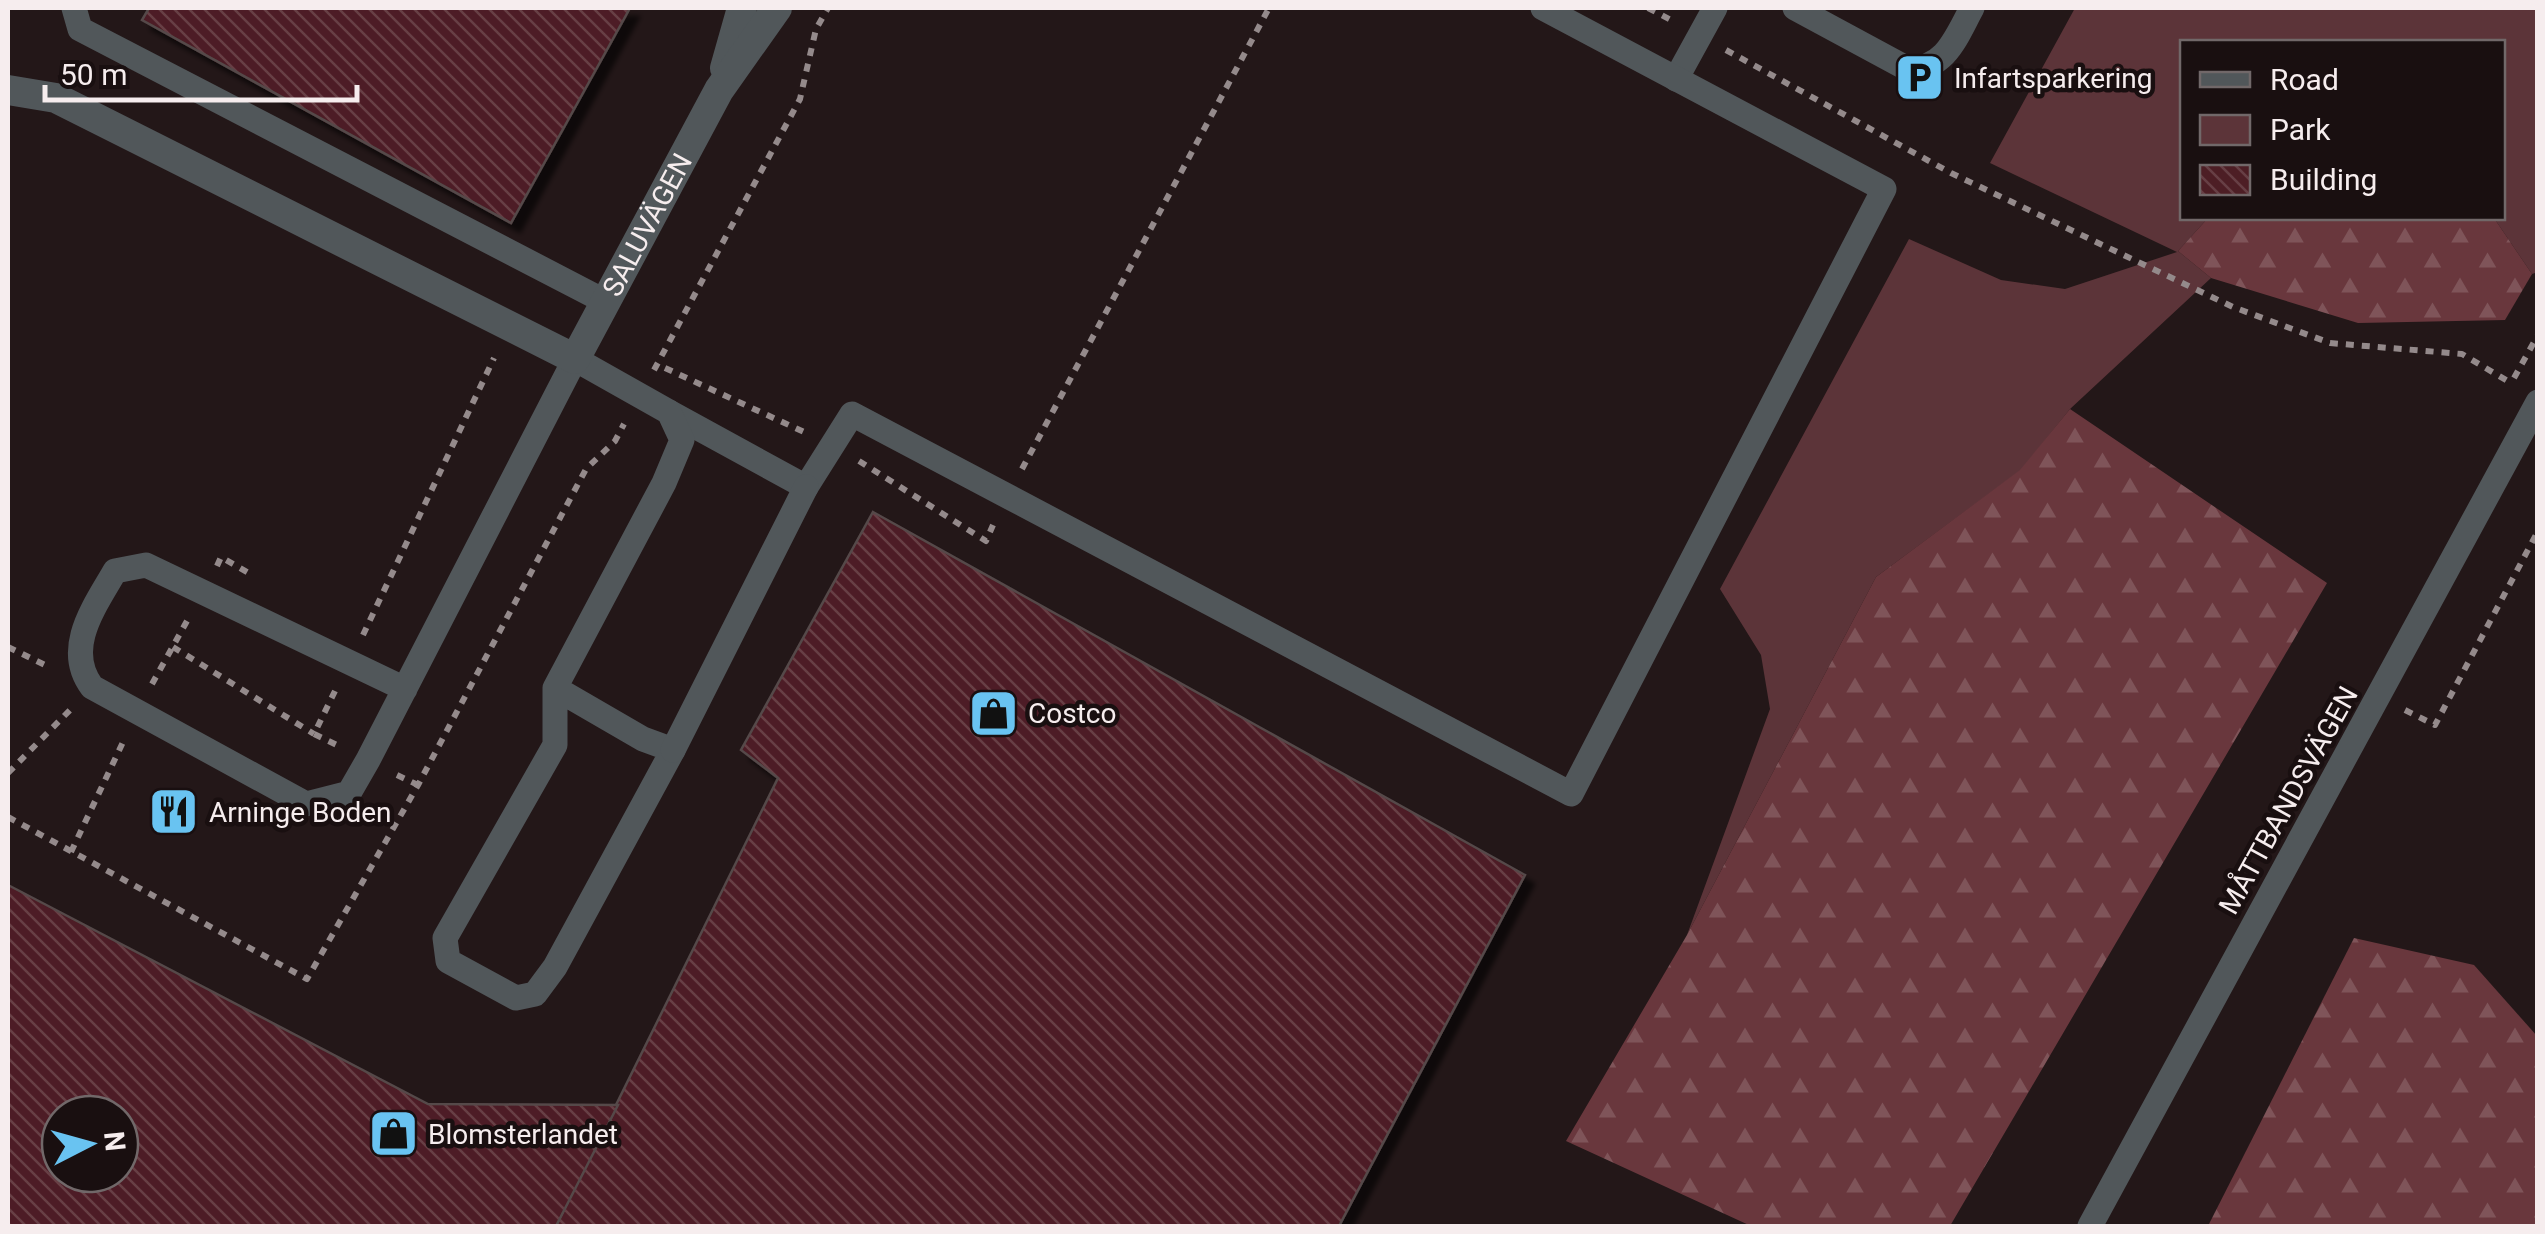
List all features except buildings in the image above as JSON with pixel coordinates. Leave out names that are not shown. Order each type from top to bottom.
[{"type":"street","name":"SALUVÄGEN","points":[[719,90],[742,8]]},
{"type":"street","name":"SALUVÄGEN","points":[[575,359],[719,90],[777,8]]},
{"type":"street","points":[[8,90],[56,98],[575,359]]},
{"type":"lane","points":[[74,8],[80,29],[606,302]]},
{"type":"lane","points":[[669,412],[682,440],[664,483],[555,688],[555,745],[446,938],[448,962],[516,998],[535,994],[555,967],[673,750],[806,487],[852,414],[1571,794],[1884,189],[1544,8]]},
{"type":"lane","points":[[1676,79],[1715,8]]},
{"type":"lane","points":[[1795,8],[1908,69],[1926,69],[1946,56],[1972,8]]},
{"type":"lane","points":[[404,689],[146,565],[116,571],[82,627],[83,674],[92,687],[306,804],[349,794],[368,760],[575,359],[806,487]]},
{"type":"lane","name":"MÅTTBANDSVÄGEN","points":[[2090,1226],[2538,402]]},
{"type":"lane","points":[[555,688],[643,739],[673,750]]},
{"type":"path","points":[[816,30],[828,8]]},
{"type":"path","points":[[658,364],[830,444],[986,541],[1270,8]]},
{"type":"path","points":[[1648,8],[1952,173],[2233,307],[2330,343],[2462,354],[2511,382]]},
{"type":"path","points":[[314,734],[510,326]]},
{"type":"path","points":[[71,852],[138,710],[222,557],[268,584]]},
{"type":"path","points":[[346,628],[362,637]]},
{"type":"path","points":[[8,647],[92,687],[8,774]]},
{"type":"path","points":[[8,817],[307,979],[418,785],[314,734],[173,648]]},
{"type":"green space","points":[[2075,8],[2537,8],[2538,272],[2532,274],[2495,220],[2505,220],[2505,40],[2180,40],[2180,220],[2206,220],[2178,251],[2211,278],[2070,409],[2021,470],[1876,577],[1687,935],[1770,709],[1761,655],[1720,589],[1909,239],[2001,280],[2065,289],[2177,252],[1990,163]]},
{"type":"green space","points":[[2206,220],[2495,220],[2532,274],[2505,320],[2358,323],[2211,278],[2178,251]]},
{"type":"green space","points":[[2070,409],[2327,583],[1950,1226],[1751,1226],[1566,1141],[1687,935],[1876,577],[2020,470]]},
{"type":"green space","points":[[2354,938],[2474,965],[2537,1036],[2537,1226],[2208,1226]]},
{"type":"place","name":"Infartsparkering","points":[[1919,78]]},
{"type":"place","name":"Costco","points":[[993,713]]},
{"type":"place","name":"Arninge Boden","points":[[174,812]]},
{"type":"place","name":"Blomsterlandet","points":[[393,1134]]}]
